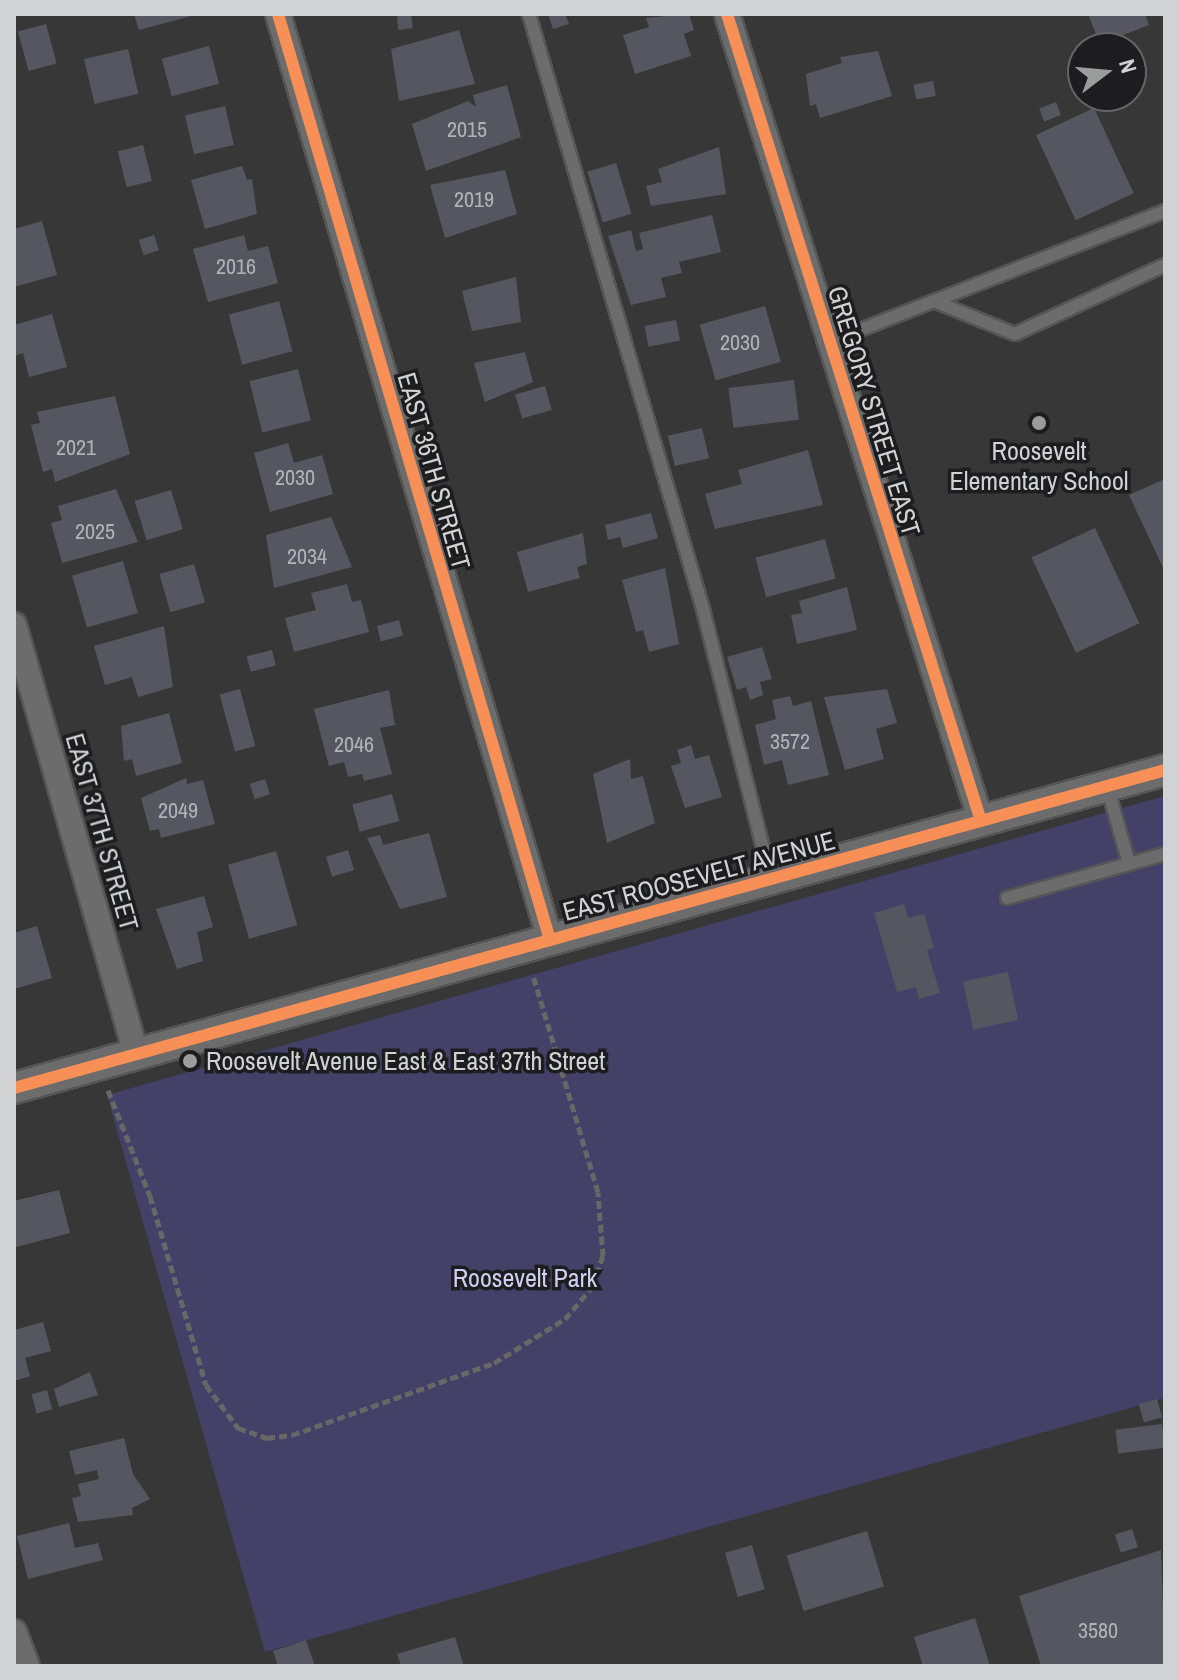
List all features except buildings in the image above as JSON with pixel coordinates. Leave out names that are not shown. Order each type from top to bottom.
[{"type":"street","name":"EAST 36TH STREET","points":[[278,14],[537,943]]},
{"type":"street","name":"GREGORY STREET EAST","points":[[727,14],[981,821]]},
{"type":"street","name":"EAST 37TH STREET","points":[[14,625],[136,1054]]},
{"type":"street","name":"EAST ROOSEVELT AVENUE","points":[[14,1088],[1165,770]]},
{"type":"street","points":[[14,1632],[27,1666]]},
{"type":"lane","points":[[529,14],[703,609],[771,879]]},
{"type":"lane","points":[[829,342],[1165,211]]},
{"type":"lane","points":[[936,302],[1015,334],[1165,265]]},
{"type":"lane","points":[[1107,786],[1129,864]]},
{"type":"lane","points":[[1007,898],[1165,854]]},
{"type":"path","points":[[91,1066],[120,1108],[206,1385],[238,1428],[267,1438],[292,1435],[494,1363],[565,1319],[593,1286],[603,1256],[598,1192],[537,943]]},
{"type":"green space","name":"Roosevelt Park","points":[[1165,796],[1165,1398],[265,1652],[107,1095]]},
{"type":"cycle path","points":[[278,14],[550,940]]},
{"type":"cycle path","points":[[727,14],[981,821]]},
{"type":"cycle path","points":[[14,1088],[1165,770]]},
{"type":"place","name":"Roosevelt Elementary School","points":[[1039,423]]},
{"type":"place","name":"Roosevelt Avenue East & East 37th Street","points":[[190,1061]]}]
